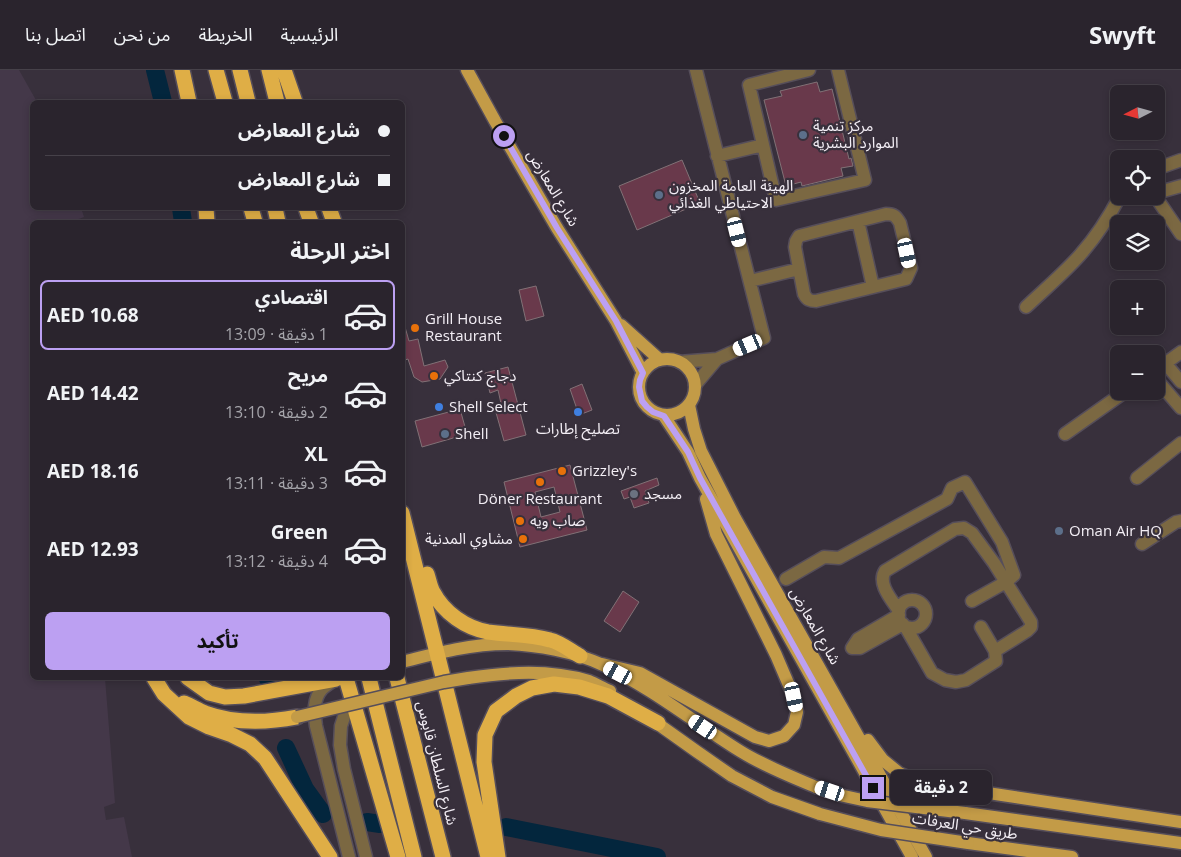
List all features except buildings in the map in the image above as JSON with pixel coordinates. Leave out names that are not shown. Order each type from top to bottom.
[{"type":"highway","points":[[182,70],[190,100]]},
{"type":"highway","points":[[216,70],[224,100]]},
{"type":"highway","points":[[240,70],[248,100]]},
{"type":"highway","points":[[269,70],[276,100]]},
{"type":"highway","points":[[284,70],[294,100]]},
{"type":"highway","points":[[405,516],[433,592],[454,617],[470,627],[488,632],[527,635],[552,640],[580,656]]},
{"type":"highway","points":[[405,525],[488,857]]},
{"type":"highway","points":[[155,680],[164,694],[189,717],[238,721],[276,721],[297,717]]},
{"type":"highway","points":[[191,680],[209,694],[225,697],[244,696],[329,680]]},
{"type":"highway","points":[[341,680],[398,857]]},
{"type":"highway","points":[[370,680],[414,857]]},
{"type":"highway","name":"شارع السلطان قابوس","points":[[398,680],[443,857]]},
{"type":"highway","points":[[404,680],[410,728]]},
{"type":"highway","points":[[498,857],[484,762],[485,735],[496,711],[516,696],[532,688],[554,684],[580,687],[608,696],[658,723]]},
{"type":"highway","points":[[203,718],[209,727],[250,744],[265,758],[330,857]]},
{"type":"main road","name":"شارع المعارض","points":[[467,70],[557,228],[616,321],[643,373]]},
{"type":"main road","name":"شارع المعارض","points":[[616,321],[660,360]]},
{"type":"main road","points":[[660,360],[679,362],[690,371],[694,378],[695,392],[693,399],[689,406],[678,414],[664,416],[653,412],[642,401],[639,387],[643,373],[653,363],[660,360]]},
{"type":"main road","name":"شارع المعارض","points":[[689,406],[701,451],[735,518],[926,857]]},
{"type":"main road","name":"شارع المعارض","points":[[664,416],[688,452],[700,478],[912,857]]},
{"type":"main road","points":[[602,664],[640,673],[756,737],[769,741],[784,736],[794,725],[797,712],[794,697],[776,655],[716,534],[700,478]]},
{"type":"main road","name":"طريق حي العرفات","points":[[405,661],[438,653],[485,645],[507,644],[555,650],[602,664],[634,682],[742,752],[778,772],[844,796],[868,801],[1181,843]]},
{"type":"main road","name":"طريق حي العرفات","points":[[297,717],[444,682],[498,673],[538,673],[569,677],[589,682],[611,691],[732,776],[772,797],[820,814],[881,830],[1072,857]]},
{"type":"main road","points":[[839,702],[883,760],[899,773],[921,783],[1181,822]]},
{"type":"street","points":[[679,362],[717,359],[764,338],[696,70]]},
{"type":"street","points":[[809,70],[749,85],[776,200],[865,180],[838,70]]},
{"type":"street","points":[[717,156],[763,145]]},
{"type":"street","points":[[1165,166],[1181,160]]},
{"type":"street","points":[[1165,192],[1181,186]]},
{"type":"street","points":[[1026,307],[1069,267],[1084,250],[1106,221],[1115,205]]},
{"type":"street","points":[[1162,205],[1181,234]]},
{"type":"street","points":[[886,214],[893,214],[900,223],[910,268],[906,279],[816,301],[810,301],[806,298],[799,269],[795,247],[799,236],[886,214]]},
{"type":"street","points":[[858,221],[873,287]]},
{"type":"street","points":[[750,281],[799,269]]},
{"type":"street","points":[[1165,364],[1181,352]]},
{"type":"street","points":[[695,385],[717,359]]},
{"type":"street","points":[[1165,370],[1181,382]]},
{"type":"street","points":[[1165,389],[1181,408]]},
{"type":"street","points":[[1065,434],[1113,400]]},
{"type":"street","points":[[1137,478],[1181,443]]},
{"type":"street","points":[[786,578],[824,557],[839,558],[947,499],[952,488],[965,482],[1002,542],[1014,575],[1006,582],[972,601]]},
{"type":"street","points":[[1142,544],[1176,522],[1181,521]]},
{"type":"street","points":[[981,627],[995,651],[996,661],[966,680],[956,682],[945,680],[932,673],[882,584],[882,576],[885,571],[955,529],[964,528],[972,533],[994,563],[1031,622],[1031,627],[1027,631],[995,651]]},
{"type":"street","points":[[337,680],[321,690],[314,713],[350,857]]},
{"type":"street","points":[[348,705],[341,726],[340,745],[344,769],[366,857]]},
{"type":"shaded area","points":[[0,70],[19,70],[36,100],[30,100],[30,210],[82,210],[84,217],[76,220],[30,220],[30,680],[105,680],[115,803],[104,807],[106,820],[124,817],[132,857],[0,857]]},
{"type":"waterway","points":[[155,70],[162,100]]},
{"type":"waterway","points":[[181,210],[183,220]]},
{"type":"waterway","points":[[286,748],[305,789],[323,814]]},
{"type":"waterway","points":[[367,822],[380,824]]},
{"type":"waterway","points":[[506,827],[657,857]]},
{"type":"place","name":"مركز تنمية الموارد البشرية","points":[[803,135]]},
{"type":"place","name":"الهيئة العامة المخزون الاحتياطي الغذائي","points":[[659,195]]},
{"type":"place","name":"Grill House Restaurant","points":[[415,328]]},
{"type":"place","name":"دجاج كنتاكي","points":[[434,376]]},
{"type":"place","name":"Shell Select","points":[[439,407]]},
{"type":"place","name":"تصليح إطارات","points":[[578,412]]},
{"type":"place","name":"Shell","points":[[445,434]]},
{"type":"place","name":"Grizzley's","points":[[562,471]]},
{"type":"place","name":"Döner Restaurant","points":[[540,482]]},
{"type":"place","name":"مسجد","points":[[634,494]]},
{"type":"place","name":"صاب ويه","points":[[520,521]]},
{"type":"place","name":"Oman Air HQ","points":[[1059,531]]},
{"type":"place","name":"مشاوي المدنية","points":[[523,539]]},
{"type":"route","points":[[504,136],[557,228],[616,321],[643,373],[639,387],[642,401],[653,412],[664,416],[688,452],[700,478],[873,788]]}]
